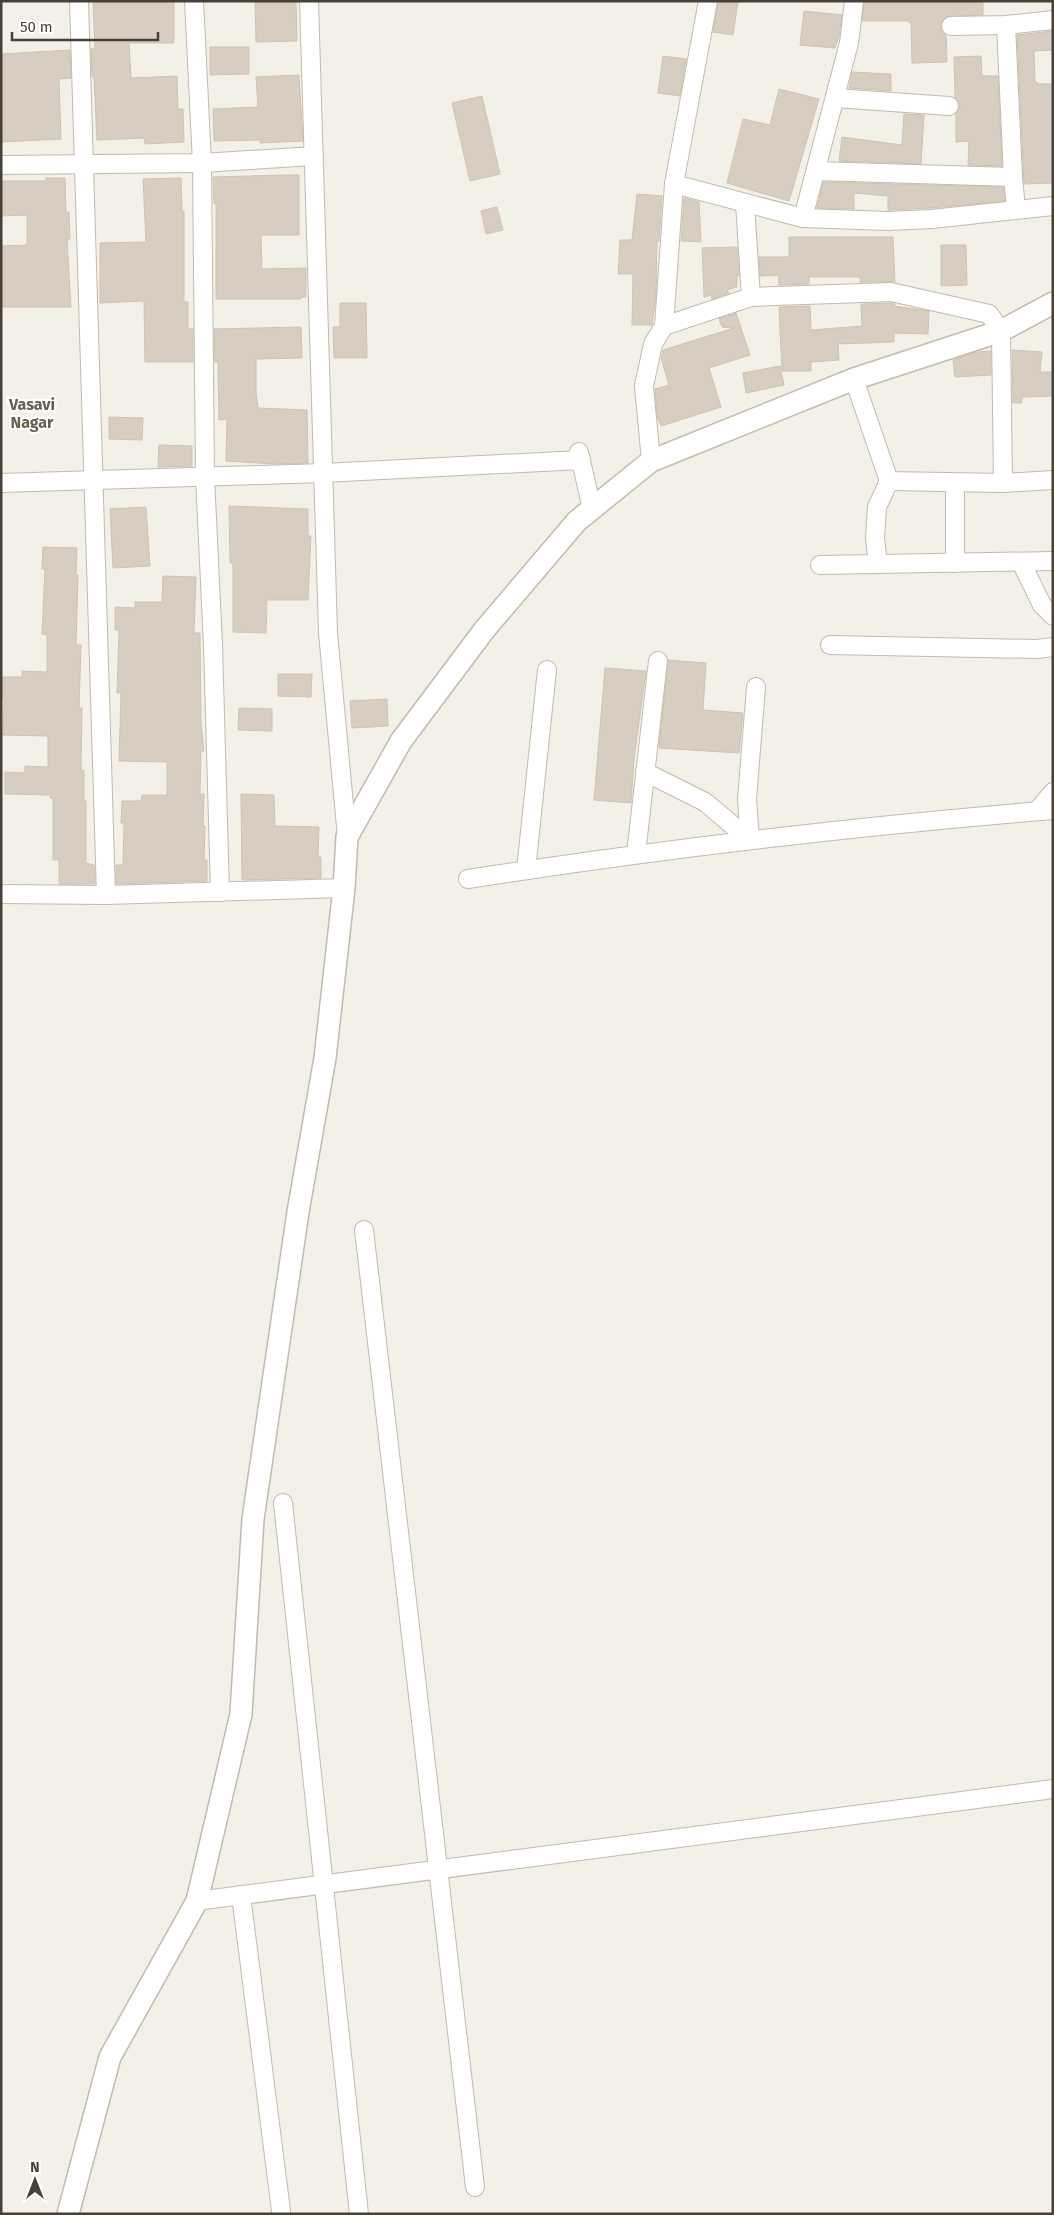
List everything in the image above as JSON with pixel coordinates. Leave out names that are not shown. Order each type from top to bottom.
[{"type":"street","points":[[79,1],[106,895]]},
{"type":"street","points":[[194,1],[202,163],[205,477],[213,646],[220,892]]},
{"type":"street","points":[[68,2214],[110,2057],[197,1901],[241,1714],[253,1519],[298,1212],[325,1058],[344,888],[346,837],[328,633],[308,1]]},
{"type":"street","points":[[651,461],[644,386],[653,344],[664,326],[674,184],[708,1]]},
{"type":"street","points":[[803,218],[849,43],[854,1]]},
{"type":"street","points":[[951,26],[1006,25],[1053,20]]},
{"type":"street","points":[[1006,25],[1012,177],[1016,209]]},
{"type":"street","points":[[834,98],[948,106]]},
{"type":"street","points":[[1,165],[202,163],[314,156]]},
{"type":"street","points":[[816,171],[1012,177]]},
{"type":"street","points":[[674,184],[803,218],[888,221],[932,219],[1053,206]]},
{"type":"street","points":[[745,202],[751,297]]},
{"type":"street","points":[[664,326],[751,297],[891,292],[989,314],[1001,331],[1003,483]]},
{"type":"street","points":[[346,837],[402,741],[473,645],[577,521],[651,461],[854,379],[1001,331],[1053,303]]},
{"type":"street","points":[[854,379],[890,481],[877,507],[876,538],[878,564]]},
{"type":"street","points":[[1,483],[322,473],[580,456],[592,509]]},
{"type":"street","points":[[890,481],[1003,483],[1053,480]]},
{"type":"street","points":[[955,483],[955,563]]},
{"type":"street","points":[[820,565],[1053,561]]},
{"type":"street","points":[[1021,562],[1042,604],[1053,616]]},
{"type":"street","points":[[830,645],[1038,649],[1053,647]]},
{"type":"street","points":[[636,854],[658,661]]},
{"type":"street","points":[[526,870],[547,670]]},
{"type":"street","points":[[750,840],[747,799],[756,687]]},
{"type":"street","points":[[645,772],[705,802],[750,840]]},
{"type":"street","points":[[468,878],[750,840],[1045,811],[1053,792]]},
{"type":"street","points":[[1,894],[106,895],[344,888]]},
{"type":"street","points":[[364,1230],[474,2187]]},
{"type":"street","points":[[282,1504],[359,2214]]},
{"type":"street","points":[[197,1901],[1053,1790]]},
{"type":"street","points":[[241,1895],[281,2211]]},
{"type":"building","points":[[93,1],[174,1],[174,43],[129,43],[131,78],[177,76],[178,109],[183,109],[184,142],[145,144],[144,138],[97,140],[91,49],[95,49]]},
{"type":"building","points":[[255,1],[296,1],[297,41],[256,42]]},
{"type":"building","points":[[718,1],[738,1],[733,35],[713,32]]},
{"type":"building","points":[[864,1],[983,1],[983,15],[945,17],[940,27],[946,35],[947,62],[912,63],[911,23],[908,21],[862,21]]},
{"type":"building","points":[[804,11],[842,15],[835,48],[800,45]]},
{"type":"building","points":[[1053,31],[1053,50],[1034,51],[1035,82],[1037,84],[1053,84],[1053,183],[1024,184],[1017,35]]},
{"type":"building","points":[[210,47],[249,47],[249,74],[210,75]]},
{"type":"building","points":[[70,50],[71,78],[59,79],[61,139],[1,142],[1,54]]},
{"type":"building","points":[[663,56],[686,59],[680,96],[658,93]]},
{"type":"building","points":[[981,56],[982,76],[998,76],[1002,166],[968,165],[969,141],[956,142],[956,113],[960,106],[955,97],[954,57]]},
{"type":"building","points":[[852,72],[891,74],[891,91],[849,88]]},
{"type":"building","points":[[299,75],[303,141],[260,143],[260,140],[214,141],[213,109],[258,107],[256,77]]},
{"type":"building","points":[[779,89],[819,99],[789,201],[727,183],[743,119],[770,125]]},
{"type":"building","points":[[482,96],[500,174],[470,181],[452,103]]},
{"type":"building","points":[[904,114],[924,115],[921,164],[839,161],[842,137],[902,145]]},
{"type":"building","points":[[299,175],[299,235],[261,235],[262,269],[306,268],[306,297],[301,297],[301,299],[216,299],[216,204],[214,204],[213,177]]},
{"type":"building","points":[[46,178],[65,178],[66,212],[69,212],[70,239],[67,239],[71,307],[1,307],[1,246],[27,245],[27,215],[1,216],[1,181],[46,181]]},
{"type":"building","points":[[181,178],[182,211],[184,211],[184,302],[188,302],[188,329],[193,329],[193,362],[145,362],[144,301],[100,303],[100,243],[146,242],[143,179]]},
{"type":"building","points":[[823,182],[1003,187],[1005,201],[888,210],[888,196],[854,193],[854,209],[817,208]]},
{"type":"building","points":[[637,194],[662,196],[659,241],[657,241],[656,294],[652,325],[632,325],[633,274],[618,274],[620,240],[632,240]]},
{"type":"building","points":[[684,198],[699,202],[701,242],[681,241]]},
{"type":"building","points":[[497,207],[503,230],[486,234],[481,211]]},
{"type":"building","points":[[789,237],[893,237],[895,282],[860,282],[860,277],[809,277],[809,284],[779,285],[778,275],[760,276],[759,257],[789,257]]},
{"type":"building","points":[[941,245],[966,245],[967,285],[941,286]]},
{"type":"building","points":[[737,247],[739,276],[737,276],[737,287],[727,290],[729,293],[712,299],[711,295],[704,297],[702,248]]},
{"type":"building","points":[[340,303],[366,303],[367,358],[334,358],[333,327],[340,327]]},
{"type":"building","points":[[861,304],[895,304],[894,306],[929,311],[928,334],[894,333],[894,342],[838,344],[839,360],[811,362],[811,371],[782,371],[779,307],[810,306],[811,330],[862,326]]},
{"type":"building","points":[[736,313],[750,355],[709,368],[721,407],[661,426],[657,415],[655,389],[669,385],[661,358],[663,350],[734,328],[722,327],[719,319]]},
{"type":"building","points":[[301,327],[302,358],[256,359],[256,392],[258,408],[307,410],[308,463],[275,464],[226,461],[227,419],[219,420],[218,362],[215,362],[214,329]]},
{"type":"building","points":[[1012,350],[1042,352],[1040,372],[1053,372],[1053,396],[1022,397],[1022,403],[1013,403]]},
{"type":"building","points":[[991,351],[991,375],[955,377],[953,360],[977,352]]},
{"type":"building","points":[[780,366],[784,385],[746,393],[743,373]]},
{"type":"building","points":[[109,417],[143,418],[142,440],[109,439]]},
{"type":"building","points":[[159,445],[192,446],[192,466],[158,467]]},
{"type":"building","points":[[229,506],[308,509],[308,536],[311,536],[308,600],[267,600],[266,633],[233,632],[233,563],[230,563]]},
{"type":"building","points":[[146,507],[150,566],[113,568],[110,509]]},
{"type":"building","points":[[43,547],[77,548],[76,645],[81,645],[79,708],[82,708],[81,770],[84,770],[84,801],[86,801],[86,863],[94,865],[95,884],[59,884],[59,860],[53,860],[53,798],[50,798],[50,795],[5,794],[5,772],[25,773],[25,766],[48,767],[48,736],[3,735],[4,699],[2,699],[2,677],[22,677],[22,671],[47,672],[47,635],[42,634],[45,569],[42,569]]},
{"type":"building","points":[[163,576],[196,577],[194,633],[200,633],[201,724],[204,751],[201,751],[200,794],[204,794],[204,860],[207,860],[207,881],[116,884],[116,865],[123,865],[124,823],[121,823],[122,801],[141,801],[142,795],[167,795],[167,762],[119,761],[121,693],[117,693],[119,630],[115,630],[115,607],[135,608],[135,602],[162,602]]},
{"type":"building","points":[[668,660],[706,663],[703,710],[743,713],[739,753],[659,748]]},
{"type":"building","points":[[605,668],[646,671],[634,759],[631,803],[594,800]]},
{"type":"building","points":[[278,674],[312,674],[311,697],[278,696]]},
{"type":"building","points":[[387,699],[388,726],[352,728],[350,701]]},
{"type":"building","points":[[239,708],[272,709],[272,731],[238,730]]},
{"type":"building","points":[[241,794],[274,795],[275,826],[319,827],[318,857],[321,857],[321,878],[242,880]]},
{"type":"district","name":"Vasavi Nagar","points":[[32,413]]}]
